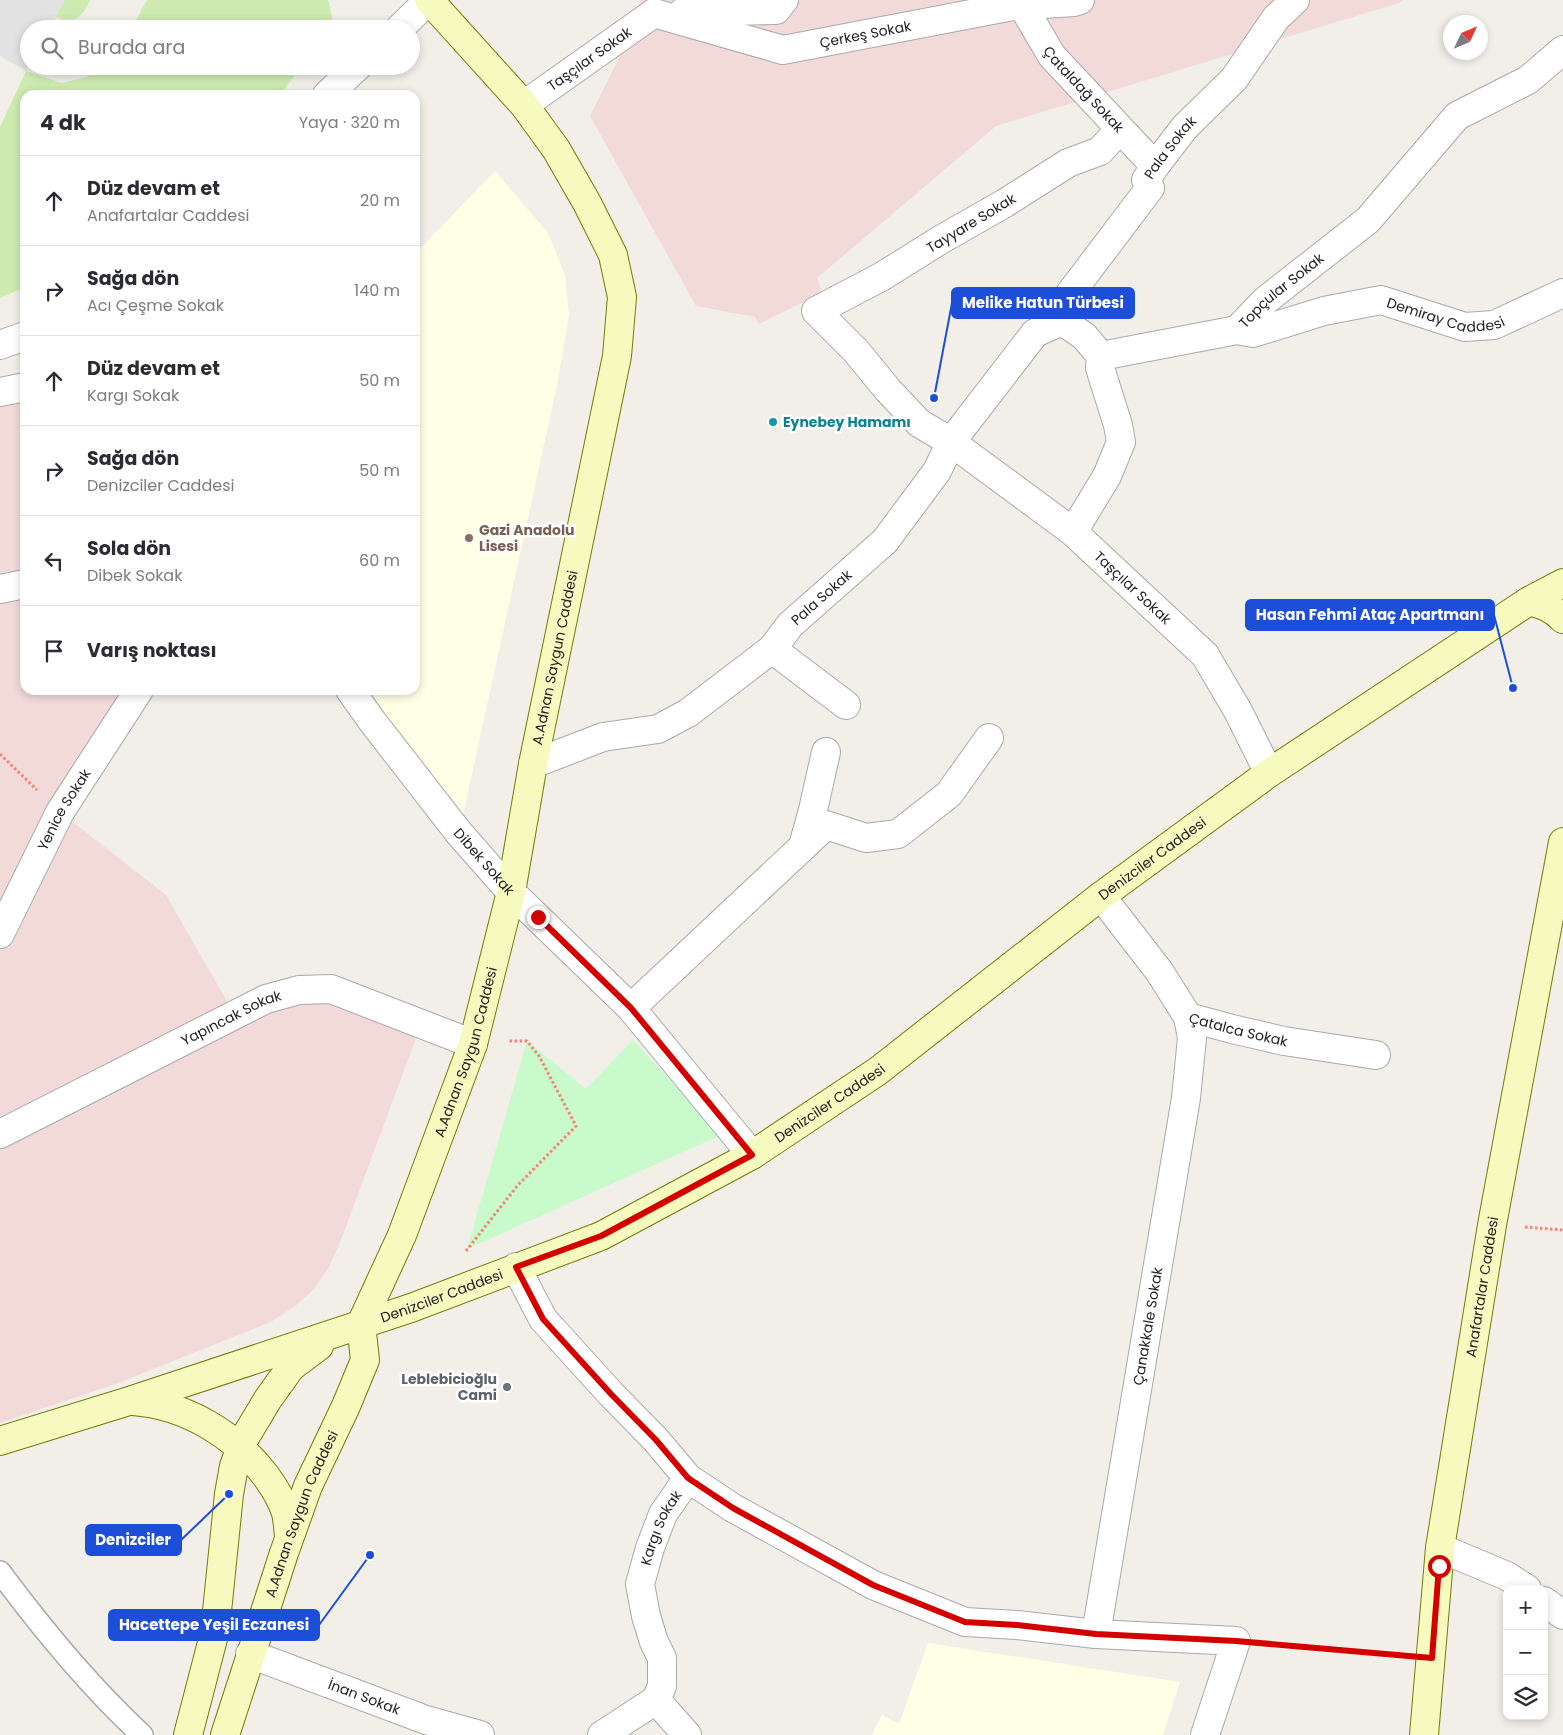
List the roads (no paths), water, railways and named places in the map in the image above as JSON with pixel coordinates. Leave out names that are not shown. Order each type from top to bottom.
[{"type":"main road","name":"A.Adnan Saygun Caddesi","points":[[225,1735],[289,1536],[308,1486],[346,1406],[365,1360],[361,1324],[402,1235],[474,1042],[511,892],[533,764],[616,356],[622,297],[613,255],[556,149],[524,105],[429,0]]},
{"type":"main road","name":"Denizciler Caddesi","points":[[0,1441],[129,1401],[410,1308],[601,1236],[752,1155],[878,1071],[1101,896],[1269,773],[1529,601],[1563,583]]},
{"type":"main road","points":[[1529,601],[1545,605],[1563,619]]},
{"type":"main road","name":"Anafartalar Caddesi","points":[[1424,1735],[1440,1548],[1492,1224],[1563,842]]},
{"type":"main road","points":[[188,1735],[215,1631],[229,1494],[234,1466],[244,1439],[268,1399],[291,1367],[313,1349],[361,1324]]},
{"type":"main road","points":[[129,1401],[151,1402],[174,1409],[211,1425],[241,1448],[254,1460],[275,1488],[286,1512],[289,1536]]},
{"type":"street","points":[[408,20],[429,0]]},
{"type":"street","points":[[654,13],[776,10],[784,0]]},
{"type":"street","name":"Çerkeş Sokak","points":[[654,13],[784,50],[1013,6],[1080,0]]},
{"type":"street","name":"Pala Sokak","points":[[533,764],[603,737],[658,729],[688,713],[772,649],[790,625],[885,541],[937,472],[952,442],[1101,254],[1150,188],[1146,180],[1184,127],[1234,79],[1276,18],[1295,0]]},
{"type":"street","name":"Çataldağ Sokak","points":[[1022,5],[1052,56],[1155,166]]},
{"type":"street","name":"Taşçılar Sokak","points":[[524,105],[654,13]]},
{"type":"street","name":"Topçular Sokak","points":[[1101,356],[1237,330],[1266,300],[1368,220],[1457,116],[1528,80],[1563,50]]},
{"type":"street","points":[[332,90],[348,75]]},
{"type":"street","name":"Tayyare Sokak","points":[[816,311],[882,277],[1068,163],[1100,150],[1120,129]]},
{"type":"street","name":"Demiray Caddesi","points":[[1237,330],[1253,333],[1324,311],[1381,300],[1465,327],[1494,326],[1563,293]]},
{"type":"street","name":"Taşçılar Sokak","points":[[816,311],[856,351],[888,390],[920,423],[952,442],[1073,532],[1205,655],[1238,711],[1269,773]]},
{"type":"street","points":[[1040,331],[1062,321],[1084,336],[1101,356],[1100,368],[1118,425],[1121,442],[1107,476],[1073,532]]},
{"type":"street","points":[[0,345],[20,338]]},
{"type":"street","points":[[0,392],[20,388]]},
{"type":"street","points":[[0,589],[20,585]]},
{"type":"street","points":[[772,649],[846,705]]},
{"type":"street","name":"Yenice Sokak","points":[[0,934],[60,812],[136,695]]},
{"type":"street","name":"Dibek Sokak","points":[[354,695],[459,833],[511,892],[631,1008],[752,1155]]},
{"type":"street","points":[[631,1008],[826,825],[866,838],[898,834],[949,794],[989,738]]},
{"type":"street","points":[[802,847],[826,752]]},
{"type":"street","name":"Çatalca Sokak","points":[[1101,896],[1159,971],[1188,1017],[1284,1041],[1376,1055]]},
{"type":"street","name":"Yapıncak Sokak","points":[[0,1134],[266,999],[299,990],[331,989],[474,1042]]},
{"type":"street","name":"Çanakkale Sokak","points":[[1096,1634],[1186,1098],[1192,1038],[1188,1017]]},
{"type":"street","name":"Kargı Sokak","points":[[516,1267],[543,1319],[656,1440],[688,1478],[663,1514],[650,1548],[640,1584],[648,1625],[662,1658],[662,1686],[656,1700]]},
{"type":"street","points":[[688,1478],[733,1508],[873,1585],[965,1622],[1017,1625],[1096,1634],[1236,1641],[1205,1735]]},
{"type":"street","points":[[1440,1548],[1507,1576],[1521,1585]]},
{"type":"street","points":[[1548,1604],[1563,1615]]},
{"type":"street","name":"İnan Sokak","points":[[250,1654],[426,1720],[480,1735]]},
{"type":"street","points":[[602,1735],[656,1700],[687,1735]]},
{"type":"lane","points":[[0,1572],[40,1625],[83,1676],[142,1735]]},
{"type":"place","name":"Melike Hatun Türbesi","points":[[934,398]]},
{"type":"place","name":"Eynebey Hamamı","points":[[773,422]]},
{"type":"place","name":"Gazi Anadolu Lisesi","points":[[469,538]]},
{"type":"place","name":"Hasan Fehmi Ataç Apartmanı","points":[[1513,688]]},
{"type":"place","name":"Leblebicioğlu Cami","points":[[507,1387]]},
{"type":"place","name":"Denizciler","points":[[229,1494]]},
{"type":"place","name":"Hacettepe Yeşil Eczanesi","points":[[370,1555]]}]
